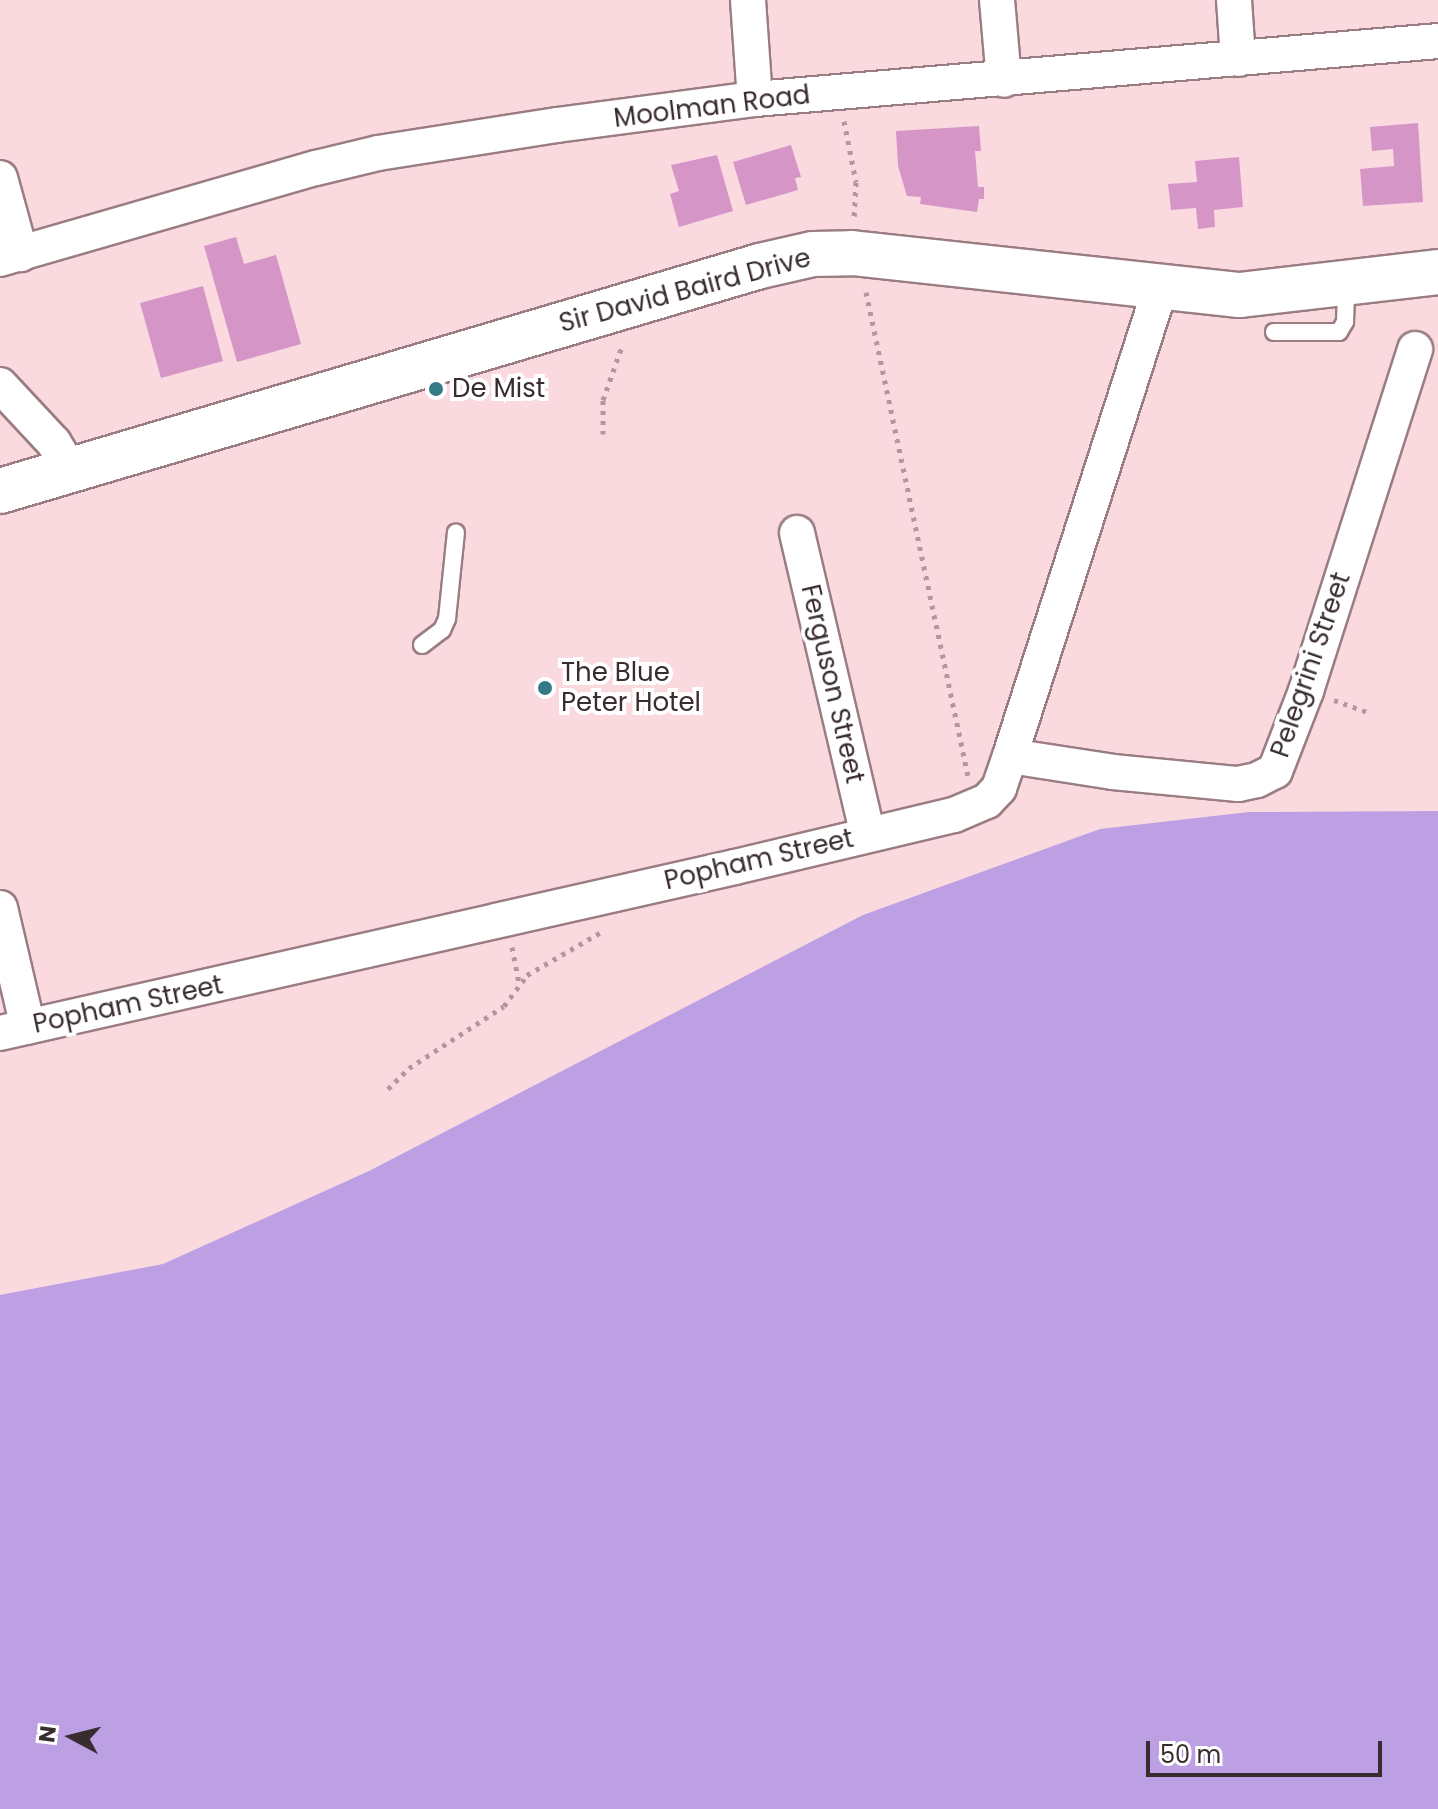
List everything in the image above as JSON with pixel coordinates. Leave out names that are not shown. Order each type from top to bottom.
[{"type":"street","points":[[748,0],[755,99]]},
{"type":"street","points":[[997,0],[1004,80]]},
{"type":"street","points":[[1234,0],[1238,59]]},
{"type":"street","name":"Moolman Road","points":[[10,256],[378,153],[755,99],[1438,41]]},
{"type":"street","points":[[0,178],[10,256]]},
{"type":"street","name":"Sir David Baird Drive","points":[[0,491],[797,257],[852,253],[1240,295],[1438,272]]},
{"type":"street","points":[[974,809],[999,788],[1160,288]]},
{"type":"street","name":"Pelegrini Street","points":[[1010,756],[1113,772],[1238,784],[1257,780],[1275,771],[1306,691],[1415,349]]},
{"type":"street","points":[[0,385],[54,443],[70,470]]},
{"type":"street","name":"Ferguson Street","points":[[797,533],[868,835]]},
{"type":"street","name":"Popham Street","points":[[14,1030],[974,809]]},
{"type":"street","points":[[0,908],[14,1030]]},
{"type":"lane","points":[[1274,332],[1339,332],[1345,322],[1346,284]]},
{"type":"lane","points":[[422,645],[442,630],[447,619],[456,532]]},
{"type":"path","points":[[838,93],[856,182],[854,214]]},
{"type":"path","points":[[865,279],[890,414],[974,809]]},
{"type":"path","points":[[603,434],[603,400],[623,345]]},
{"type":"path","points":[[1357,706],[1370,713]]},
{"type":"path","points":[[388,1089],[409,1068],[504,1006],[527,975],[592,939],[608,926]]},
{"type":"path","points":[[515,966],[519,984]]},
{"type":"shaded area","points":[[1438,811],[1438,1809],[0,1809],[0,1295],[163,1264],[369,1171],[863,915],[1100,829],[1249,812]]},
{"type":"building","points":[[1418,123],[1423,202],[1363,206],[1360,169],[1394,166],[1393,149],[1372,151],[1370,127]]},
{"type":"building","points":[[979,126],[981,151],[975,151],[978,187],[984,187],[984,199],[979,199],[977,212],[920,204],[921,197],[907,196],[898,166],[896,131]]},
{"type":"building","points":[[791,145],[801,177],[795,178],[798,190],[746,205],[733,162]]},
{"type":"building","points":[[717,155],[733,211],[679,227],[670,194],[679,191],[671,165]]},
{"type":"building","points":[[1239,157],[1243,207],[1214,210],[1215,227],[1198,229],[1196,208],[1171,210],[1168,184],[1197,182],[1195,161]]},
{"type":"building","points":[[236,237],[244,264],[276,255],[301,344],[237,362],[204,246]]},
{"type":"building","points":[[203,286],[223,361],[161,378],[140,303]]},
{"type":"place","name":"De Mist","points":[[436,389]]},
{"type":"place","name":"The Blue Peter Hotel","points":[[545,688]]}]
